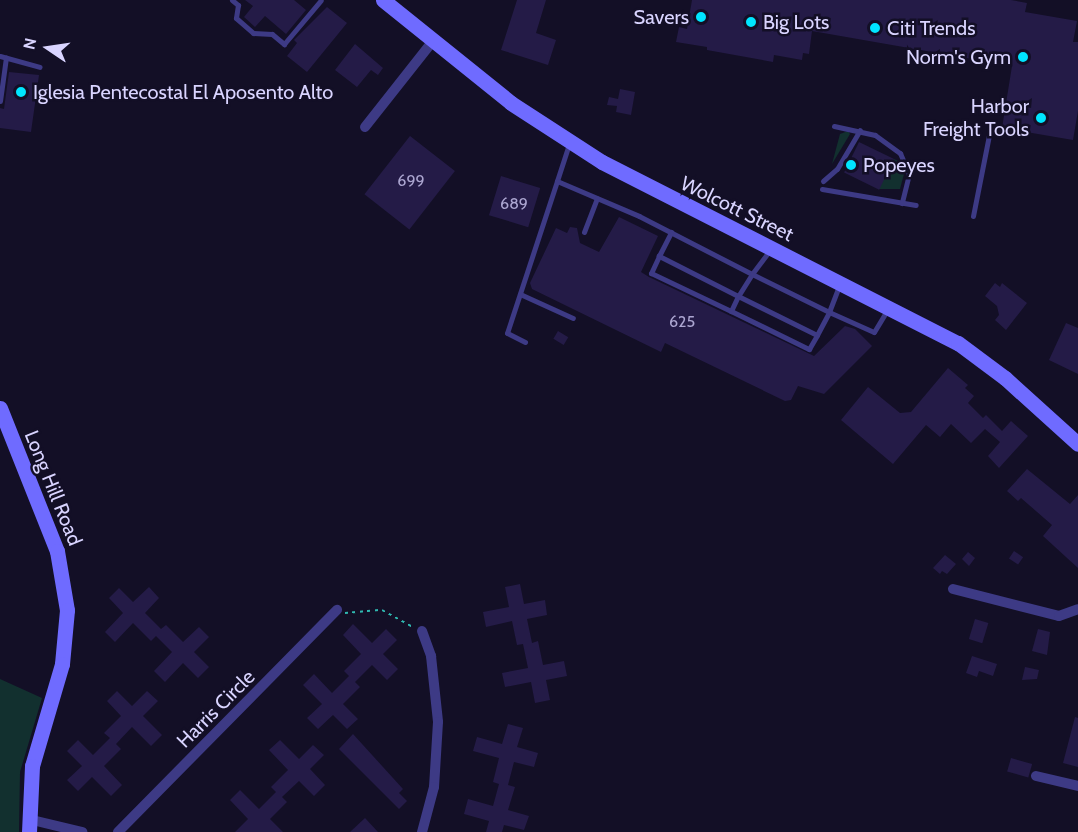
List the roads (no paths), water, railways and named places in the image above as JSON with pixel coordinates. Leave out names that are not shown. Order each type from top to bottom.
[{"type":"main road","name":"Wolcott Street","points":[[383,0],[517,107],[570,143],[627,177],[889,307],[971,352],[1078,444]]},
{"type":"main road","name":"Long Hill Road","points":[[0,408],[57,551],[67,610],[62,664],[32,766],[28,826]]},
{"type":"street","points":[[365,126],[434,41]]},
{"type":"street","points":[[953,589],[1059,616],[1078,609]]},
{"type":"street","name":"Harris Circle","points":[[118,832],[337,610]]},
{"type":"street","points":[[422,631],[431,656],[438,720],[434,787],[422,832]]},
{"type":"street","points":[[1036,776],[1078,786]]},
{"type":"street","points":[[28,826],[82,832]]},
{"type":"lane","points":[[232,0],[238,5],[236,18],[253,33],[272,34],[284,44],[321,0]]},
{"type":"lane","points":[[0,101],[3,56],[40,67]]},
{"type":"lane","points":[[834,126],[875,135],[900,153],[908,164],[902,202]]},
{"type":"lane","points":[[823,181],[837,169],[860,130]]},
{"type":"lane","points":[[973,216],[989,135]]},
{"type":"lane","points":[[525,342],[507,333],[570,143]]},
{"type":"lane","points":[[557,181],[671,232],[829,312],[874,332],[889,307]]},
{"type":"lane","points":[[822,189],[916,205]]},
{"type":"lane","points":[[584,232],[597,198]]},
{"type":"lane","points":[[671,232],[651,273],[809,349],[829,312],[840,283]]},
{"type":"lane","points":[[730,311],[752,274],[771,249]]},
{"type":"lane","points":[[659,256],[818,334]]},
{"type":"lane","points":[[519,294],[573,318]]},
{"type":"place","name":"Savers","points":[[701,17]]},
{"type":"place","name":"Big Lots","points":[[751,22]]},
{"type":"place","name":"Citi Trends","points":[[875,28]]},
{"type":"place","name":"Norm's Gym","points":[[1023,57]]},
{"type":"place","name":"Iglesia Pentecostal El Aposento Alto","points":[[21,92]]},
{"type":"place","name":"Harbor Freight Tools","points":[[1041,118]]},
{"type":"place","name":"Popeyes","points":[[851,165]]}]
